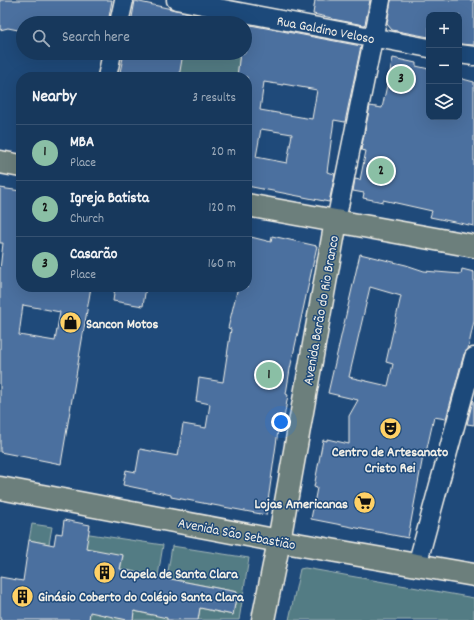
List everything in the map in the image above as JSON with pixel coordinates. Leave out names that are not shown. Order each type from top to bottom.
[{"type":"main road","points":[[0,162],[16,165]]},
{"type":"main road","points":[[252,206],[474,246]]},
{"type":"main road","name":"Avenida Barão do Rio Branco","points":[[263,620],[336,221]]},
{"type":"main road","name":"Avenida São Sebastião","points":[[0,488],[278,541],[474,575]]},
{"type":"street","points":[[121,16],[124,0]]},
{"type":"street","name":"Rua Galdino Veloso","points":[[176,0],[426,47]]},
{"type":"street","name":"Avenida Barão do Rio Branco","points":[[336,221],[381,0]]},
{"type":"street","points":[[462,54],[474,56]]},
{"type":"street","points":[[108,72],[111,60]]},
{"type":"street","points":[[417,565],[474,356]]},
{"type":"green space","points":[[190,13],[206,16],[189,16]]},
{"type":"green space","points":[[181,60],[239,60],[238,72],[178,72]]},
{"type":"green space","points":[[32,524],[52,527],[49,544],[29,540]]},
{"type":"green space","points":[[83,533],[163,545],[158,576],[115,598],[123,556],[85,592]]},
{"type":"green space","points":[[172,546],[249,558],[239,620],[198,620],[200,608],[233,615],[237,592],[167,578]]},
{"type":"green space","points":[[305,568],[474,598],[474,620],[289,620],[300,569]]},
{"type":"green space","points":[[90,609],[127,620],[89,620]]},
{"type":"green space","points":[[134,611],[151,615],[169,611],[167,620],[133,620]]},
{"type":"building","points":[[0,0],[112,0],[109,16],[16,16],[16,30],[8,28],[0,30]]},
{"type":"building","points":[[315,0],[370,0],[365,24],[332,19],[313,14]]},
{"type":"building","points":[[391,0],[474,0],[474,45],[462,44],[462,12],[426,12],[426,36],[392,30],[387,24]]},
{"type":"building","points":[[135,1],[190,13],[189,16],[132,16]]},
{"type":"building","points":[[252,25],[361,46],[345,122],[334,120],[327,172],[335,174],[329,202],[252,187],[252,72],[238,72],[239,60],[252,60]],"holes":[[[264,82],[317,90],[312,119],[260,110]],[[261,129],[292,134],[287,163],[256,157]]]},
{"type":"building","points":[[393,58],[416,63],[416,66],[426,68],[426,120],[462,120],[462,79],[474,82],[474,226],[430,217],[432,211],[383,200],[383,202],[363,198],[364,193],[353,191],[355,179],[360,180],[366,151],[361,150],[370,106],[382,108]]},
{"type":"building","points":[[123,60],[182,60],[180,72],[120,72]]},
{"type":"building","points":[[0,188],[16,190],[16,292],[90,292],[61,464],[0,452],[0,270],[3,243],[0,243]],"holes":[[[23,305],[60,312],[55,341],[19,335]]]},
{"type":"building","points":[[272,236],[317,246],[290,369],[284,418],[280,417],[266,515],[171,497],[171,495],[123,485],[126,470],[136,472],[140,449],[178,456],[183,424],[206,428],[210,404],[196,401],[199,378],[223,382],[231,329],[228,328],[237,292],[252,292],[252,237],[271,242]]},
{"type":"building","points":[[360,254],[424,271],[461,274],[462,269],[474,272],[474,321],[468,349],[464,354],[446,419],[434,417],[425,457],[423,456],[408,538],[311,519],[317,488],[314,487],[323,440],[327,441],[327,439],[349,444],[349,416],[358,400],[328,393]],"holes":[[[370,287],[401,296],[386,362],[393,364],[388,386],[349,377]]]},
{"type":"building","name":"Sancon Motos","points":[[114,292],[145,292],[143,306],[113,301]]},
{"type":"building","points":[[473,400],[474,401],[474,425],[467,424]]},
{"type":"building","points":[[64,520],[90,525],[86,548],[123,555],[120,569],[237,592],[233,615],[200,608],[198,620],[167,620],[167,618],[134,611],[133,620],[90,612],[89,620],[0,620],[0,577],[23,581],[29,540],[54,545],[56,533],[62,534]]},
{"type":"place","name":"Casarão","points":[[401,79]]},
{"type":"place","name":"Igreja Batista","points":[[381,171]]},
{"type":"place","name":"Sancon Motos","points":[[71,323]]},
{"type":"place","name":"MBA","points":[[269,375]]},
{"type":"place","name":"Centro de Artesanato Cristo Rei","points":[[390,429]]},
{"type":"place","name":"Lojas Americanas","points":[[364,503]]},
{"type":"place","name":"Capela de Santa Clara","points":[[104,573]]},
{"type":"place","name":"Ginásio Coberto do Colégio Santa Clara","points":[[22,596]]}]
